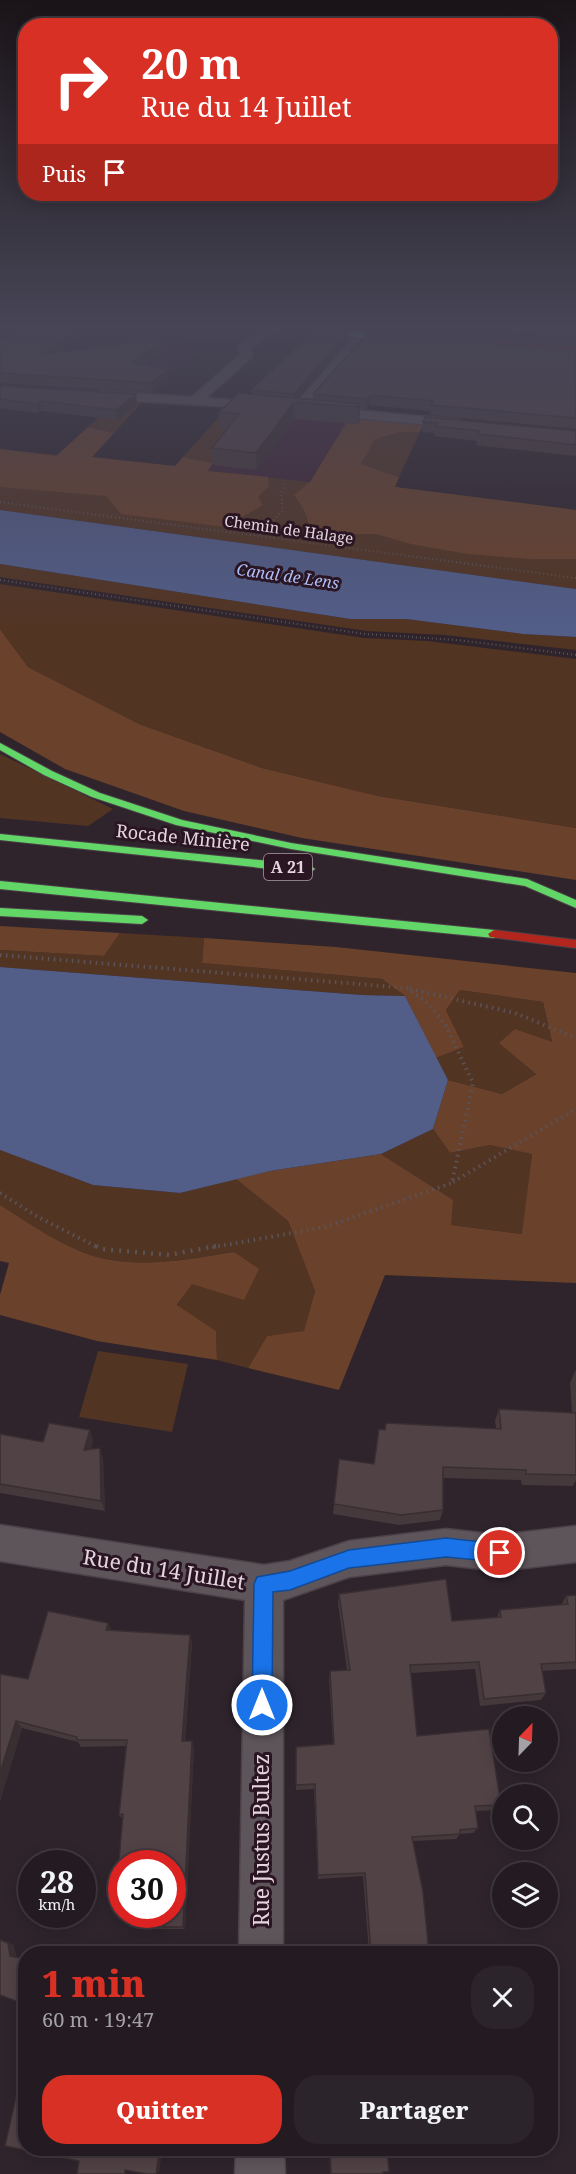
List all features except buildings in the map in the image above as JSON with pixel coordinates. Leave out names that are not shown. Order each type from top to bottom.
[{"type":"main road","points":[[0,746],[48,773],[96,795],[180,823],[291,846],[527,883],[576,904]]},
{"type":"main road","name":"Rocade Minière","points":[[0,837],[328,871]]},
{"type":"main road","points":[[0,885],[571,943]]},
{"type":"main road","points":[[528,897],[576,904]]},
{"type":"main road","points":[[0,912],[156,921]]},
{"type":"main road","points":[[328,932],[438,941],[571,943]]},
{"type":"street","name":"Rue du 14 Juillet","points":[[0,1543],[264,1584],[290,1580],[349,1559],[446,1548],[500,1553],[576,1544]]},
{"type":"street","name":"Rue Justus Bultez","points":[[261,1946],[264,1584]]},
{"type":"street","points":[[260,2156],[260,2174]]},
{"type":"path","points":[[260,536],[283,510],[281,495],[285,484]]},
{"type":"path","name":"Chemin de Halage","points":[[0,502],[576,578]]},
{"type":"path","points":[[0,580],[365,634],[457,640],[576,655]]},
{"type":"path","points":[[0,955],[407,988],[515,1013],[576,1038]]},
{"type":"path","points":[[407,988],[430,1005],[446,1026],[473,1083],[452,1183]]},
{"type":"path","points":[[0,1193],[38,1217],[101,1249],[169,1255],[259,1241],[325,1227],[452,1183],[576,1109]]},
{"type":"shaded area","points":[[90,425],[121,425],[114,433],[88,427]]},
{"type":"shaded area","points":[[211,425],[243,425],[213,463],[183,457]]},
{"type":"shaded area","points":[[243,425],[345,425],[310,482],[207,471]]},
{"type":"shaded area","points":[[345,425],[423,425],[420,432],[401,432],[375,439],[361,464],[399,477],[395,487],[576,510],[576,559],[529,559],[467,554],[411,544],[376,534],[308,537],[306,514],[294,495],[310,482]]},
{"type":"shaded area","points":[[88,427],[114,433],[92,457],[175,466],[183,457],[213,463],[208,471],[268,477],[269,486],[258,497],[263,505],[225,527],[121,514],[106,496],[0,487],[0,449],[56,456]]},
{"type":"shaded area","points":[[401,432],[420,432],[399,477],[361,464],[374,439]]},
{"type":"shaded area","points":[[0,449],[310,482],[394,487],[576,510],[576,589],[0,510]]},
{"type":"shaded area","points":[[0,564],[350,619],[406,619],[523,634],[576,637],[576,650],[445,635],[367,631],[12,579],[0,577]]},
{"type":"shaded area","points":[[0,584],[364,638],[427,641],[576,659],[576,828],[378,796],[262,768],[139,724],[28,667],[0,629]]},
{"type":"shaded area","points":[[0,629],[28,667],[139,724],[262,768],[378,796],[576,828],[576,880],[302,838],[184,811],[65,769],[0,732]]},
{"type":"shaded area","points":[[0,754],[113,809],[88,826],[0,818]]},
{"type":"shaded area","points":[[0,926],[120,933],[104,956],[0,950]]},
{"type":"shaded area","points":[[120,933],[204,938],[202,963],[382,979],[405,996],[362,995],[0,967],[0,950],[104,956]]},
{"type":"shaded area","points":[[204,938],[336,947],[576,973],[576,1283],[385,1275],[339,1390],[248,1368],[267,1336],[304,1331],[315,1291],[288,1221],[236,1179],[270,1171],[381,1154],[453,1200],[451,1225],[522,1234],[532,1154],[490,1145],[450,1153],[433,1129],[448,1080],[502,1094],[536,1074],[499,1043],[515,1029],[552,1042],[543,1002],[460,990],[446,1010],[464,1047],[436,1058],[405,996],[382,979],[202,963]]},
{"type":"shaded area","points":[[460,990],[543,1002],[552,1043],[500,1043],[537,1073],[502,1094],[448,1080],[436,1058],[464,1047],[446,1010]]},
{"type":"shaded area","points":[[433,1129],[450,1153],[490,1145],[532,1153],[523,1234],[451,1225],[436,1189],[381,1154]]},
{"type":"shaded area","points":[[0,1150],[93,1185],[180,1193],[236,1179],[288,1221],[315,1291],[304,1332],[267,1336],[248,1368],[217,1360],[216,1331],[177,1306],[191,1284],[234,1252],[148,1263],[114,1261],[84,1253],[47,1234],[0,1205]]},
{"type":"shaded area","points":[[0,1205],[59,1241],[97,1257],[114,1261],[148,1263],[234,1252],[259,1269],[244,1300],[192,1284],[177,1305],[216,1331],[217,1360],[97,1341],[0,1315],[0,1295],[9,1263],[0,1261]]},
{"type":"shaded area","points":[[98,1351],[188,1364],[172,1432],[79,1417]]},
{"type":"water","name":"Canal de Lens","points":[[0,510],[576,589],[576,637],[523,634],[406,619],[350,619],[0,564]]},
{"type":"water","points":[[0,967],[362,995],[405,996],[448,1080],[433,1129],[381,1154],[270,1171],[180,1193],[93,1185],[0,1150]]},
{"type":"traffic: fast","points":[[0,746],[48,773],[96,795],[180,823],[291,846],[527,883],[576,904]]},
{"type":"traffic: fast","points":[[0,837],[309,869]]},
{"type":"traffic: fast","points":[[0,885],[494,934]]},
{"type":"traffic: fast","points":[[0,912],[142,920]]},
{"type":"traffic: jam","points":[[494,934],[576,944]]},
{"type":"route","points":[[262,1705],[264,1584],[290,1580],[349,1559],[446,1548],[500,1553]]}]
